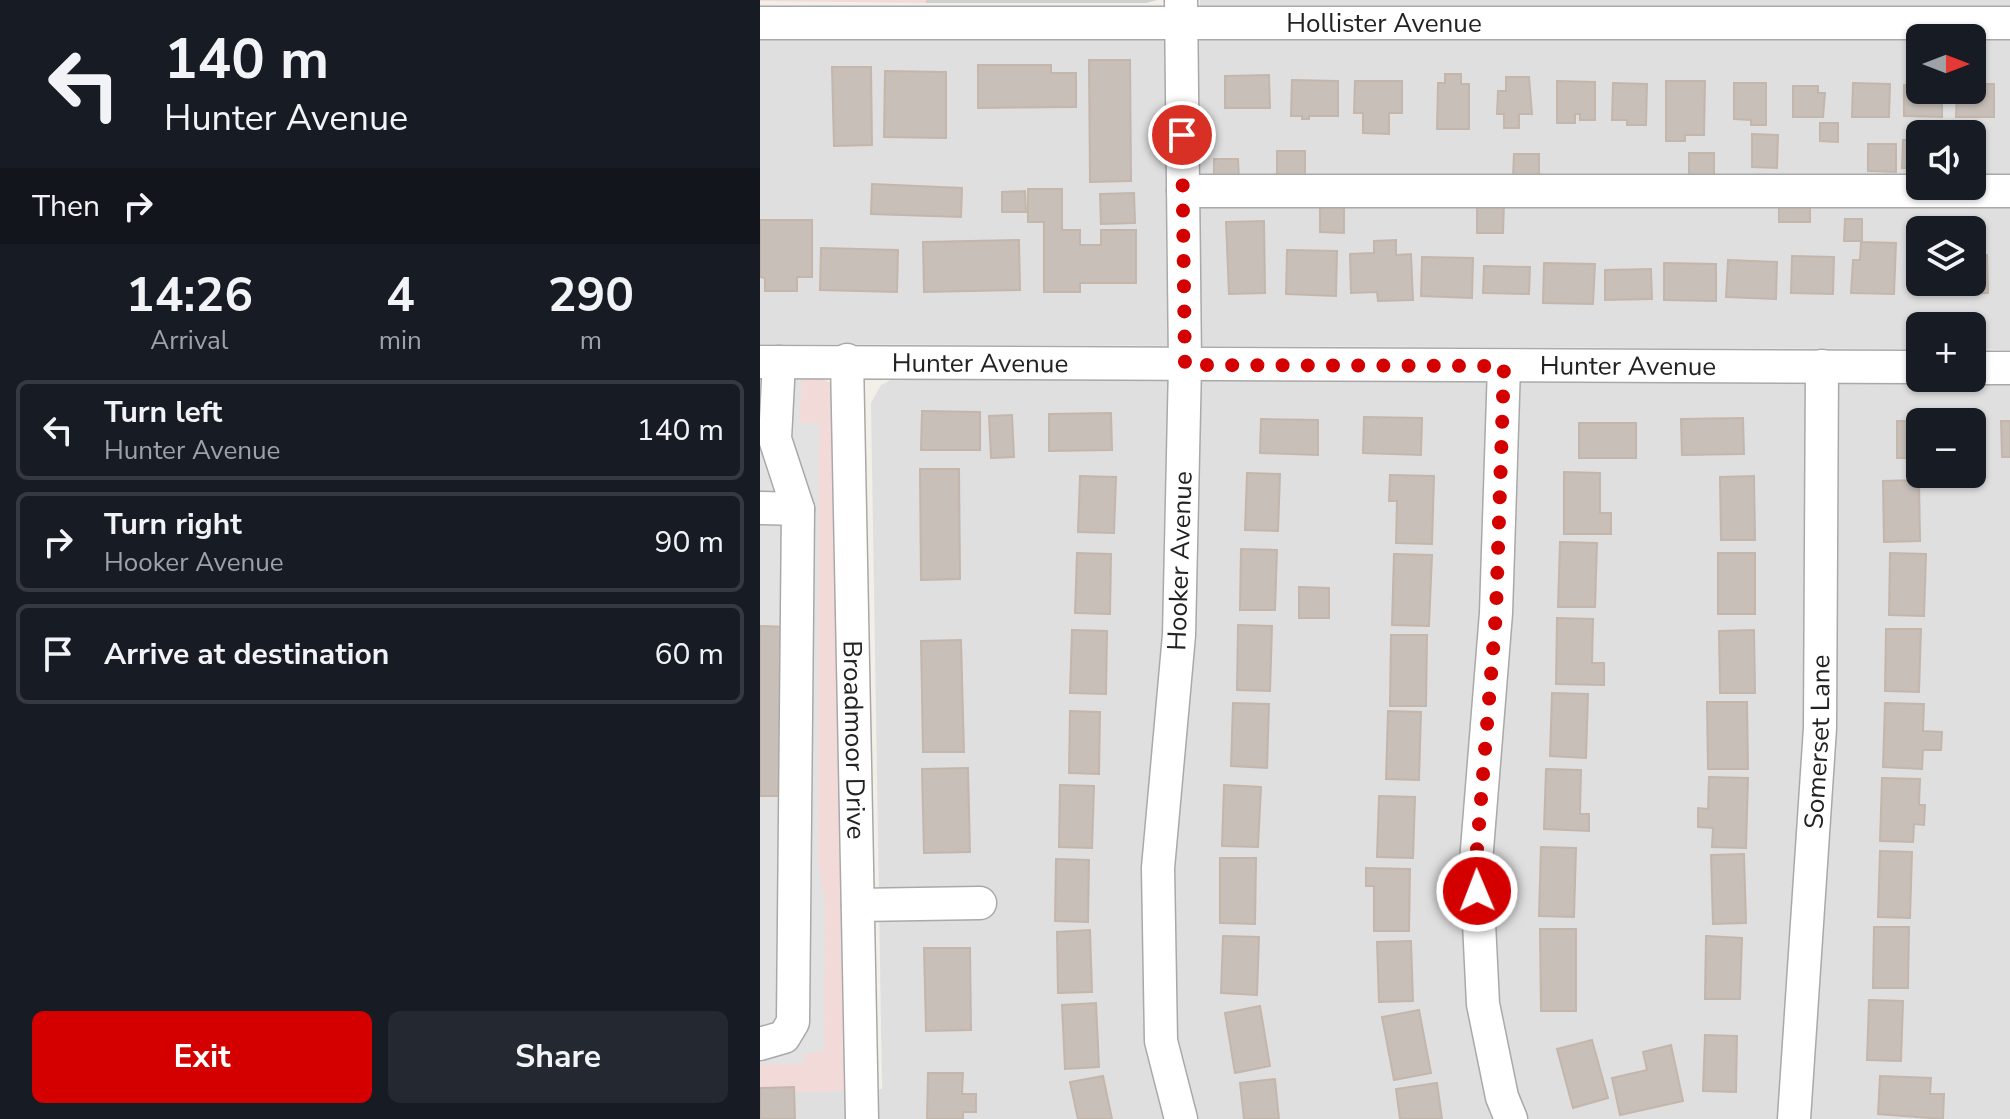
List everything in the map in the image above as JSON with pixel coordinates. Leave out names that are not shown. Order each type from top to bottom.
[{"type":"street","name":"Hollister Avenue","points":[[760,23],[884,11],[2010,23]]},
{"type":"street","name":"Hooker Avenue","points":[[1181,12],[1185,365],[1179,635],[1158,868],[1161,1041],[1181,1119]]},
{"type":"street","points":[[1183,191],[2010,191]]},
{"type":"street","name":"Broadmoor Drive","points":[[847,360],[862,1119]]},
{"type":"street","points":[[760,1044],[784,1037],[793,1022],[798,509],[767,439],[770,362]]},
{"type":"street","name":"Hunter Avenue","points":[[770,362],[1906,367]]},
{"type":"street","points":[[1504,366],[1496,613],[1476,862],[1483,1004],[1502,1097],[1511,1119]]},
{"type":"street","name":"Somerset Lane","points":[[1794,1119],[1820,728],[1822,366]]},
{"type":"street","points":[[1986,368],[2010,368]]},
{"type":"street","points":[[760,508],[798,509]]},
{"type":"street","points":[[858,905],[980,903]]},
{"type":"shaded area","points":[[926,0],[926,3],[760,1]]},
{"type":"shaded area","points":[[926,0],[1157,0],[1146,3],[926,3]]},
{"type":"shaded area","points":[[1200,0],[2010,0],[2010,350],[1986,349],[1986,312],[1906,312],[1906,349],[760,344],[760,34],[1200,34]]},
{"type":"shaded area","points":[[898,376],[1906,381],[1906,392],[1986,392],[1986,382],[2010,382],[2010,1119],[760,1119],[760,1093],[882,1089],[871,403],[881,385]]},
{"type":"shaded area","points":[[807,377],[802,381],[799,417],[802,423],[819,423],[818,862],[825,904],[824,1051],[804,1054],[803,1064],[760,1064],[760,378]]},
{"type":"shaded area","points":[[820,377],[832,384],[843,875],[844,1091],[760,1093],[760,378]]},
{"type":"building","points":[[1089,60],[1130,60],[1131,181],[1090,182]]},
{"type":"building","points":[[978,65],[1051,65],[1051,73],[1076,73],[1076,107],[978,108]]},
{"type":"building","points":[[832,67],[871,67],[872,145],[834,146]]},
{"type":"building","points":[[885,71],[946,72],[946,138],[884,137]]},
{"type":"building","points":[[1445,74],[1461,74],[1461,84],[1469,84],[1469,129],[1437,129],[1438,83],[1445,83]]},
{"type":"building","points":[[1269,75],[1270,108],[1225,108],[1225,76]]},
{"type":"building","points":[[1506,77],[1529,77],[1532,114],[1519,114],[1519,128],[1504,128],[1504,114],[1497,114],[1498,91],[1506,91]]},
{"type":"building","points":[[1292,80],[1338,81],[1338,116],[1309,116],[1309,119],[1302,119],[1302,116],[1291,116]]},
{"type":"building","points":[[1355,81],[1402,81],[1402,113],[1389,113],[1389,134],[1363,133],[1363,113],[1354,113]]},
{"type":"building","points":[[1557,81],[1595,82],[1595,120],[1580,120],[1580,114],[1575,114],[1575,123],[1557,123]]},
{"type":"building","points":[[1666,81],[1705,81],[1704,135],[1685,135],[1685,141],[1666,141]]},
{"type":"building","points":[[1613,83],[1647,84],[1646,125],[1627,125],[1627,120],[1612,120]]},
{"type":"building","points":[[1734,83],[1766,83],[1766,125],[1751,125],[1751,120],[1734,119]]},
{"type":"building","points":[[1853,83],[1890,84],[1889,117],[1852,117]]},
{"type":"building","points":[[1986,84],[1994,84],[1994,117],[1956,117],[1956,104],[1986,104]]},
{"type":"building","points":[[1904,85],[1906,104],[1942,104],[1942,117],[1904,116]]},
{"type":"building","points":[[1793,86],[1818,86],[1818,93],[1825,93],[1823,117],[1793,117]]},
{"type":"building","points":[[1820,123],[1838,123],[1838,142],[1820,141]]},
{"type":"building","points":[[1752,134],[1778,135],[1777,168],[1752,167]]},
{"type":"building","points":[[1903,140],[1906,140],[1906,168],[1902,168]]},
{"type":"building","points":[[1868,144],[1896,144],[1896,172],[1868,171]]},
{"type":"building","points":[[1277,151],[1305,151],[1305,178],[1277,178]]},
{"type":"building","points":[[1689,153],[1714,153],[1714,179],[1689,179]]},
{"type":"building","points":[[1514,154],[1539,154],[1539,176],[1513,176]]},
{"type":"building","points":[[1214,159],[1238,159],[1239,179],[1214,179]]},
{"type":"building","points":[[872,184],[962,188],[961,217],[871,214]]},
{"type":"building","points":[[1028,189],[1062,189],[1062,230],[1080,230],[1080,245],[1101,245],[1101,230],[1136,230],[1136,283],[1080,283],[1080,292],[1044,292],[1044,222],[1028,222]]},
{"type":"building","points":[[1025,191],[1026,212],[1002,212],[1002,192]]},
{"type":"building","points":[[1134,193],[1135,223],[1101,224],[1100,194]]},
{"type":"building","points":[[1477,202],[1504,202],[1503,233],[1477,233]]},
{"type":"building","points":[[1779,202],[1810,202],[1810,222],[1779,222]]},
{"type":"building","points":[[1320,206],[1344,206],[1344,233],[1320,232]]},
{"type":"building","points":[[1845,219],[1862,219],[1862,241],[1844,241]]},
{"type":"building","points":[[760,220],[812,220],[812,277],[797,277],[797,291],[765,291],[765,278],[760,277]]},
{"type":"building","points":[[1264,221],[1265,293],[1229,294],[1226,222]]},
{"type":"building","points":[[1019,240],[1020,290],[924,292],[923,242]]},
{"type":"building","points":[[1396,240],[1396,255],[1411,254],[1413,300],[1378,301],[1377,292],[1351,293],[1350,254],[1374,253],[1374,241]]},
{"type":"building","points":[[1861,242],[1896,243],[1894,294],[1851,293],[1853,260],[1860,260]]},
{"type":"building","points":[[821,248],[898,250],[897,292],[820,290]]},
{"type":"building","points":[[1287,250],[1337,251],[1336,296],[1286,294]]},
{"type":"building","points":[[1986,255],[1987,255],[1986,293]]},
{"type":"building","points":[[1792,256],[1834,257],[1833,294],[1791,293]]},
{"type":"building","points":[[1422,257],[1473,258],[1472,298],[1421,296]]},
{"type":"building","points":[[1728,260],[1777,262],[1776,299],[1726,297]]},
{"type":"building","points":[[1544,263],[1595,264],[1593,304],[1543,303]]},
{"type":"building","points":[[1664,263],[1716,264],[1716,301],[1664,300]]},
{"type":"building","points":[[1484,266],[1530,267],[1529,294],[1483,293]]},
{"type":"building","points":[[1651,269],[1652,299],[1605,300],[1605,270]]},
{"type":"building","points":[[922,411],[980,412],[980,450],[921,450]]},
{"type":"building","points":[[1111,413],[1112,450],[1049,451],[1049,414]]},
{"type":"building","points":[[1012,415],[1014,457],[991,458],[989,416]]},
{"type":"building","points":[[1364,417],[1422,418],[1421,455],[1363,453]]},
{"type":"building","points":[[1743,418],[1744,454],[1682,455],[1681,419]]},
{"type":"building","points":[[1261,419],[1318,420],[1318,455],[1260,453]]},
{"type":"building","points":[[1897,421],[1906,421],[1906,458],[1897,458]]},
{"type":"building","points":[[2001,421],[2010,421],[2010,457],[2002,457]]},
{"type":"building","points":[[1579,423],[1636,423],[1636,458],[1579,458]]},
{"type":"building","points":[[920,469],[959,469],[960,579],[921,580]]},
{"type":"building","points":[[1564,472],[1600,473],[1600,513],[1611,513],[1611,534],[1564,534]]},
{"type":"building","points":[[1247,473],[1280,474],[1278,531],[1245,530]]},
{"type":"building","points":[[1390,475],[1434,476],[1432,544],[1396,543],[1397,501],[1389,501]]},
{"type":"building","points":[[1080,476],[1116,477],[1114,533],[1078,532]]},
{"type":"building","points":[[1754,476],[1755,540],[1721,540],[1720,477]]},
{"type":"building","points":[[1906,480],[1906,488],[1919,488],[1920,541],[1884,542],[1883,481]]},
{"type":"building","points":[[1560,542],[1597,543],[1595,607],[1558,607]]},
{"type":"building","points":[[1241,549],[1277,550],[1275,610],[1240,610]]},
{"type":"building","points":[[1077,553],[1111,554],[1110,614],[1075,613]]},
{"type":"building","points":[[1718,553],[1755,553],[1755,614],[1718,614]]},
{"type":"building","points":[[1890,553],[1926,554],[1924,616],[1889,615]]},
{"type":"building","points":[[1394,554],[1432,555],[1429,626],[1392,625]]},
{"type":"building","points":[[1299,587],[1329,588],[1329,618],[1299,618]]},
{"type":"building","points":[[1557,618],[1593,619],[1592,663],[1604,663],[1604,685],[1556,684]]},
{"type":"building","points":[[1238,625],[1272,626],[1270,691],[1237,690]]},
{"type":"building","points":[[760,626],[787,627],[786,796],[760,796]]},
{"type":"building","points":[[1886,629],[1921,629],[1919,692],[1885,691]]},
{"type":"building","points":[[1072,630],[1107,631],[1106,694],[1070,693]]},
{"type":"building","points":[[1754,630],[1755,693],[1720,693],[1719,631]]},
{"type":"building","points":[[1391,635],[1427,635],[1426,706],[1390,706]]},
{"type":"building","points":[[961,640],[964,752],[923,752],[921,641]]},
{"type":"building","points":[[1552,693],[1588,694],[1586,758],[1550,756]]},
{"type":"building","points":[[1707,702],[1747,702],[1748,769],[1708,769]]},
{"type":"building","points":[[1233,703],[1269,704],[1267,768],[1231,766]]},
{"type":"building","points":[[1885,703],[1924,704],[1923,731],[1942,732],[1941,750],[1923,750],[1922,769],[1883,767]]},
{"type":"building","points":[[1070,711],[1100,712],[1099,774],[1069,773]]},
{"type":"building","points":[[1388,711],[1421,712],[1419,780],[1386,779]]},
{"type":"building","points":[[968,768],[970,852],[924,853],[922,769]]},
{"type":"building","points":[[1546,769],[1581,770],[1580,814],[1589,814],[1589,831],[1544,829]]},
{"type":"building","points":[[1709,777],[1748,778],[1746,848],[1712,847],[1713,828],[1698,827],[1698,808],[1708,809]]},
{"type":"building","points":[[1882,778],[1920,779],[1919,805],[1925,805],[1924,825],[1914,824],[1913,842],[1880,841]]},
{"type":"building","points":[[1060,785],[1094,786],[1092,848],[1059,847]]},
{"type":"building","points":[[1224,785],[1261,787],[1258,847],[1222,846]]},
{"type":"building","points":[[1379,796],[1415,797],[1413,858],[1377,857]]},
{"type":"building","points":[[1541,847],[1576,848],[1574,917],[1539,916]]},
{"type":"building","points":[[1880,851],[1912,852],[1910,918],[1878,917]]},
{"type":"building","points":[[1744,854],[1746,923],[1713,924],[1711,855]]},
{"type":"building","points":[[1220,858],[1256,858],[1255,924],[1220,923]]},
{"type":"building","points":[[1056,859],[1089,860],[1088,922],[1055,921]]},
{"type":"building","points":[[1366,868],[1410,869],[1409,931],[1374,931],[1374,886],[1366,886]]},
{"type":"building","points":[[1874,927],[1909,927],[1908,988],[1873,988]]},
{"type":"building","points":[[1540,929],[1576,929],[1576,1011],[1541,1011]]},
{"type":"building","points":[[1090,930],[1092,992],[1058,993],[1057,932]]},
{"type":"building","points":[[1223,936],[1259,937],[1257,995],[1221,993]]},
{"type":"building","points":[[1706,936],[1742,938],[1740,999],[1705,999]]},
{"type":"building","points":[[1411,941],[1413,1001],[1379,1002],[1377,942]]},
{"type":"building","points":[[924,948],[970,948],[971,1030],[926,1031]]},
{"type":"building","points":[[1869,1000],[1903,1001],[1901,1061],[1867,1060]]},
{"type":"building","points":[[1096,1003],[1099,1067],[1065,1069],[1062,1005]]},
{"type":"building","points":[[1260,1006],[1270,1066],[1235,1073],[1225,1013]]},
{"type":"building","points":[[1419,1010],[1431,1073],[1394,1080],[1382,1017]]},
{"type":"building","points":[[1705,1035],[1737,1036],[1736,1092],[1703,1091]]},
{"type":"building","points":[[1592,1040],[1608,1098],[1573,1108],[1557,1049]]},
{"type":"building","points":[[1671,1045],[1683,1101],[1620,1115],[1612,1078],[1647,1070],[1643,1052]]},
{"type":"building","points":[[928,1073],[963,1073],[962,1094],[976,1094],[976,1112],[963,1112],[963,1119],[927,1119]]},
{"type":"building","points":[[1103,1076],[1112,1119],[1078,1119],[1070,1082]]},
{"type":"building","points":[[1880,1076],[1931,1078],[1930,1094],[1944,1094],[1943,1119],[1878,1114]]},
{"type":"building","points":[[1275,1079],[1279,1119],[1244,1119],[1240,1083]]},
{"type":"building","points":[[1437,1083],[1442,1119],[1400,1119],[1396,1089]]},
{"type":"building","points":[[794,1087],[795,1119],[760,1119],[760,1088]]},
{"type":"route","points":[[1182,135],[1185,365],[1504,366],[1496,613],[1476,862],[1477,891]]}]
